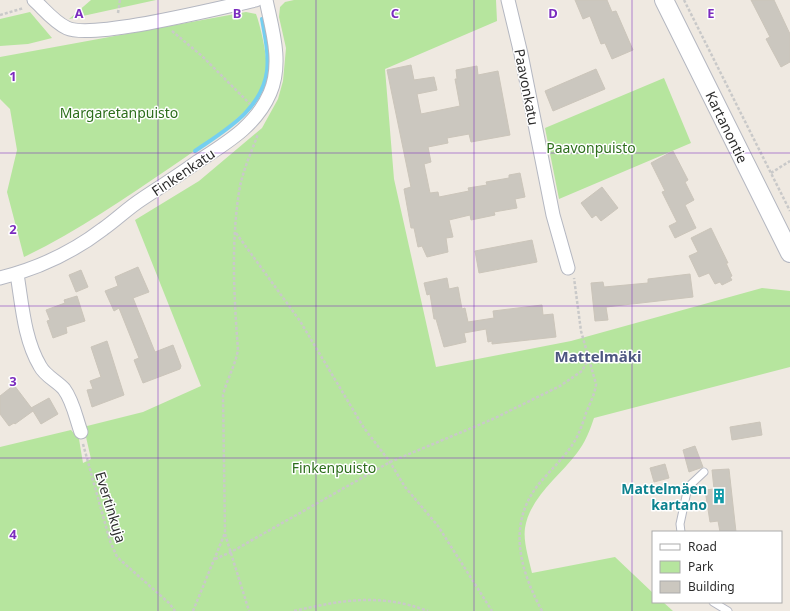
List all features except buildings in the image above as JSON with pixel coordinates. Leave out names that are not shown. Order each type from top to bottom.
[{"type":"street","points":[[34,0],[66,28],[79,31],[122,27],[163,20],[256,0]]},
{"type":"street","name":"Finkenkatu","points":[[0,278],[17,274],[40,265],[102,230],[138,202],[242,131],[259,113],[271,91],[276,70],[273,38],[266,0]]},
{"type":"street","name":"Paavonkatu","points":[[508,0],[521,54],[553,215],[568,268]]},
{"type":"street","name":"Kartanontie","points":[[664,0],[790,253]]},
{"type":"street","points":[[17,274],[27,328],[35,355],[40,367],[64,389],[70,398],[81,432]]},
{"type":"lane","points":[[681,531],[680,524],[688,487],[704,472]]},
{"type":"lane","points":[[715,603],[728,611]]},
{"type":"path","points":[[0,15],[24,8],[34,0]]},
{"type":"path","points":[[118,13],[120,0]]},
{"type":"path","points":[[684,0],[790,211]]},
{"type":"path","points":[[163,20],[179,38],[202,56],[262,116],[259,132],[244,170],[239,191],[236,232],[236,313],[238,350],[236,362],[226,382],[223,394],[225,533],[249,611]]},
{"type":"path","points":[[771,173],[790,161]]},
{"type":"path","points":[[236,232],[300,321],[364,428],[390,462],[405,488],[438,526],[492,611]]},
{"type":"path","points":[[542,611],[531,589],[518,539],[521,518],[530,497],[572,446],[578,435],[595,392],[596,384],[581,331],[576,287],[573,276],[568,268]]},
{"type":"path","points":[[214,559],[231,552],[390,462],[493,419],[560,386],[582,371],[589,358]]},
{"type":"path","name":"Evertinkuja","points":[[81,432],[110,542],[115,554],[123,564],[169,603],[175,611]]},
{"type":"path","points":[[193,611],[225,533]]},
{"type":"path","points":[[294,611],[334,602],[377,599],[407,603],[428,611]]},
{"type":"green space","points":[[91,0],[156,0],[69,19]]},
{"type":"green space","name":"Finkenpuisto","points":[[294,0],[496,0],[497,21],[385,69],[394,179],[436,367],[571,341],[762,288],[790,291],[790,367],[594,418],[580,449],[539,497],[528,517],[525,528],[525,539],[532,573],[615,557],[652,592],[652,603],[664,603],[673,611],[0,611],[0,447],[71,430],[79,439],[83,463],[91,459],[86,437],[87,426],[143,412],[201,386],[135,220],[199,181],[262,128],[278,99],[283,81],[286,48],[279,17],[280,7],[285,2]]},
{"type":"green space","points":[[30,12],[52,38],[28,44],[0,46],[0,19]]},
{"type":"green space","name":"Margaretanpuisto","points":[[246,12],[256,14],[267,66],[266,79],[253,103],[235,121],[215,136],[137,190],[82,226],[24,257],[7,192],[17,150],[10,109],[0,99],[0,57]]},
{"type":"green space","name":"Paavonpuisto","points":[[664,78],[691,143],[559,199],[545,128]]},
{"type":"waterway","points":[[195,151],[218,136],[240,118],[258,97],[264,85],[267,71],[266,45],[262,19]]},
{"type":"place","name":"Mattelmäen kartano","points":[[719,496]]},
{"type":"district","name":"Mattelmäki","points":[[598,356]]}]
